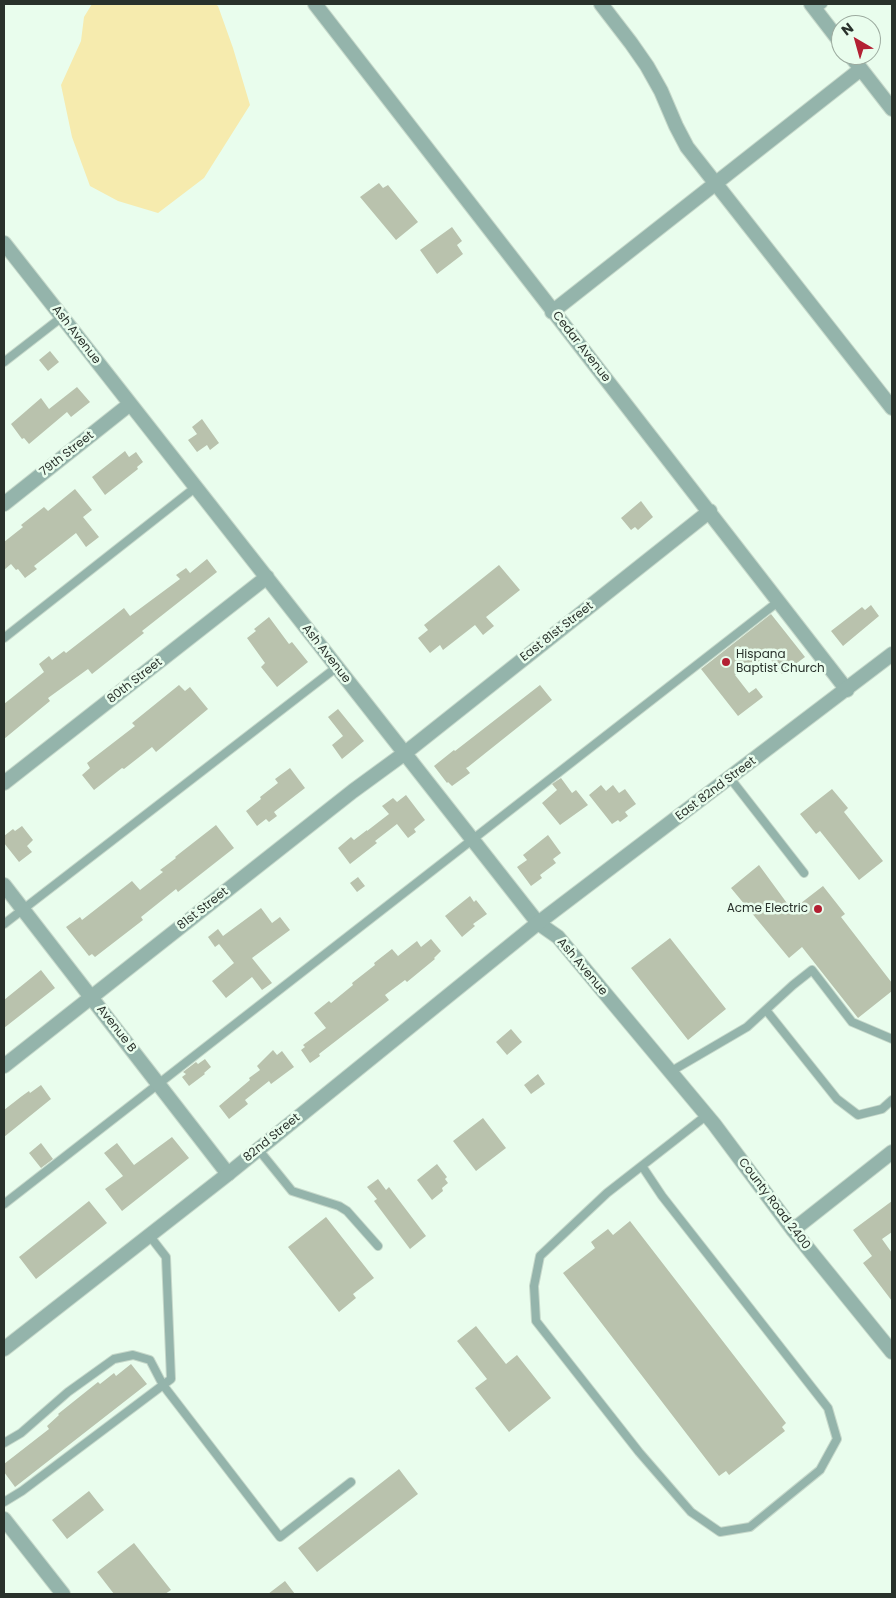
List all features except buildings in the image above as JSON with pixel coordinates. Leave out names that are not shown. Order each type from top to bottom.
[{"type":"street","name":"Cedar Avenue","points":[[315,4],[847,690]]},
{"type":"street","points":[[601,4],[647,66],[687,147],[714,184],[892,408]]},
{"type":"street","points":[[817,6],[831,28]]},
{"type":"street","points":[[858,65],[892,109]]},
{"type":"street","points":[[552,312],[861,69]]},
{"type":"street","name":"Ash Avenue","points":[[4,243],[538,923],[558,937],[657,1056]]},
{"type":"street","name":"79th Street","points":[[4,504],[130,404]]},
{"type":"street","name":"East 81st Street","points":[[405,753],[710,511]]},
{"type":"street","name":"80th Street","points":[[4,784],[267,578]]},
{"type":"street","name":"East 82nd Street","points":[[538,923],[892,654]]},
{"type":"street","name":"81st Street","points":[[4,1066],[353,791],[405,753]]},
{"type":"street","name":"Avenue B","points":[[4,885],[228,1174]]},
{"type":"street","name":"82nd Street","points":[[4,1349],[228,1174],[538,923]]},
{"type":"street","name":"County Road 2400","points":[[657,1056],[707,1116],[793,1230],[892,1352]]},
{"type":"street","points":[[793,1230],[892,1152]]},
{"type":"street","points":[[4,1519],[63,1594]]},
{"type":"lane","points":[[4,362],[62,317]]},
{"type":"lane","points":[[4,638],[196,487]]},
{"type":"lane","points":[[4,1204],[779,601]]},
{"type":"lane","points":[[4,924],[337,667]]},
{"type":"lane","points":[[730,778],[804,872]]},
{"type":"lane","points":[[670,1072],[747,1027],[812,970],[852,1022],[892,1039]]},
{"type":"lane","points":[[766,1010],[837,1099],[858,1115],[882,1109],[892,1100]]},
{"type":"lane","points":[[642,1166],[662,1196],[828,1408],[837,1439],[820,1470],[750,1527],[720,1532],[691,1512],[639,1452],[536,1321],[534,1286],[540,1256],[607,1193],[642,1166],[707,1116]]},
{"type":"lane","points":[[258,1149],[292,1190],[339,1206],[347,1211],[378,1246]]},
{"type":"lane","points":[[4,1502],[22,1491],[171,1380],[166,1257],[149,1235]]},
{"type":"lane","points":[[4,1444],[21,1433],[68,1392],[114,1359],[132,1355],[150,1360],[163,1385],[280,1537],[351,1482]]},
{"type":"shaded area","points":[[92,4],[215,4],[218,6],[233,48],[250,105],[204,178],[158,213],[118,201],[90,186],[72,137],[61,85],[81,41],[84,17]]},
{"type":"place","name":"Hispana Baptist Church","points":[[726,662]]},
{"type":"place","name":"Acme Electric","points":[[818,909]]}]
